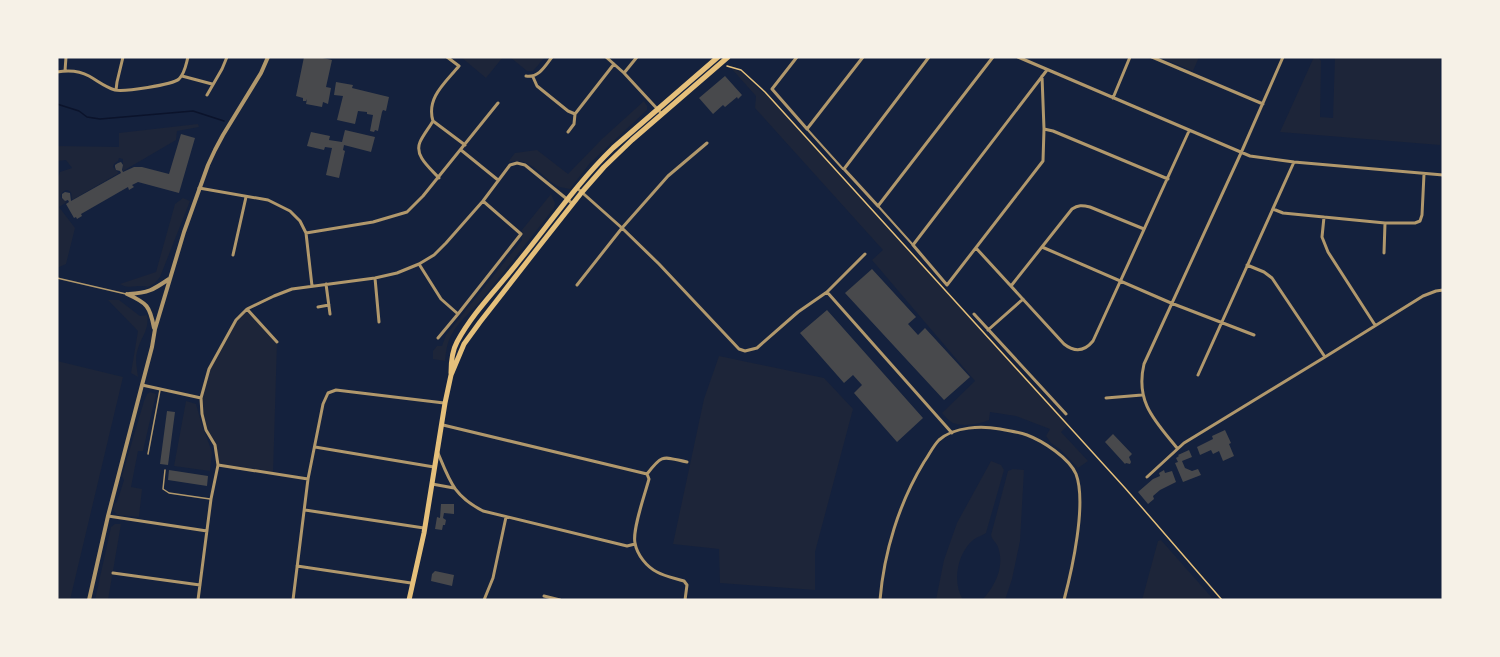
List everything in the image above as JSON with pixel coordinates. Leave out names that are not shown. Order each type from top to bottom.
[{"type":"main road","points":[[409,600],[425,528],[445,403],[452,375],[464,344],[573,204],[579,190],[599,161],[718,57]]},
{"type":"main road","points":[[452,375],[451,362],[456,344],[473,318],[567,199],[728,57]]},
{"type":"street","points":[[65,71],[66,57]]},
{"type":"street","points":[[116,90],[123,57]]},
{"type":"street","points":[[57,72],[77,72],[89,76],[102,85],[116,90],[126,90],[177,81],[182,76],[188,57]]},
{"type":"street","points":[[207,94],[222,69],[226,57]]},
{"type":"street","points":[[89,600],[155,329],[183,232],[208,165],[268,57]]},
{"type":"street","points":[[447,57],[459,66],[435,95],[431,102],[430,112],[433,121],[465,145]]},
{"type":"street","points":[[526,76],[533,77],[552,57]]},
{"type":"street","points":[[606,57],[662,114]]},
{"type":"street","points":[[624,73],[637,57]]},
{"type":"street","points":[[797,57],[772,89],[948,285],[1044,158],[1042,76]]},
{"type":"street","points":[[807,129],[863,57]]},
{"type":"street","points":[[843,169],[930,57]]},
{"type":"street","points":[[878,206],[993,57]]},
{"type":"street","points":[[1018,57],[1241,153],[1258,158],[1443,175]]},
{"type":"street","points":[[1113,98],[1130,57]]},
{"type":"street","points":[[1152,57],[1263,104]]},
{"type":"street","points":[[1177,448],[1147,408],[1143,395],[1144,364],[1283,57]]},
{"type":"street","points":[[568,132],[574,124],[574,114],[614,64]]},
{"type":"street","points":[[913,245],[1047,70]]},
{"type":"street","points":[[182,76],[212,84]]},
{"type":"street","points":[[533,77],[537,86],[574,114]]},
{"type":"street","points":[[306,233],[373,222],[407,212],[439,178],[498,103]]},
{"type":"street","points":[[433,121],[419,143],[419,153],[439,178]]},
{"type":"street","points":[[1044,129],[1053,130],[1168,179]]},
{"type":"street","points":[[976,248],[1064,344],[1081,350],[1088,347],[1122,281],[1190,131]]},
{"type":"street","points":[[577,285],[622,228],[669,176],[707,143]]},
{"type":"street","points":[[460,150],[498,180]]},
{"type":"street","points":[[1198,375],[1294,162]]},
{"type":"street","points":[[198,600],[211,499],[218,465],[215,445],[206,430],[201,398],[209,369],[236,320],[247,309],[292,289],[375,278],[397,273],[419,264],[434,255],[446,243],[483,201],[510,165],[517,163],[525,165],[573,204]]},
{"type":"street","points":[[1273,209],[1283,213],[1411,224],[1419,221],[1422,215],[1424,174]]},
{"type":"street","points":[[199,188],[268,200],[290,211],[300,221],[306,233],[312,286]]},
{"type":"street","points":[[579,190],[659,264],[739,349],[745,351],[757,348],[798,312],[827,292],[865,254]]},
{"type":"street","points":[[233,255],[246,197]]},
{"type":"street","points":[[438,338],[521,234],[483,201]]},
{"type":"street","points":[[1011,286],[1072,209],[1077,206],[1090,207],[1144,229]]},
{"type":"street","points":[[1324,217],[1322,237],[1328,252],[1375,325]]},
{"type":"street","points":[[1384,253],[1385,223]]},
{"type":"street","points":[[1042,247],[1172,303],[1254,335]]},
{"type":"street","points":[[419,264],[441,299],[458,314]]},
{"type":"street","points":[[1247,265],[1272,278],[1325,357]]},
{"type":"street","points":[[375,278],[380,322]]},
{"type":"street","points":[[127,294],[145,293],[170,279]]},
{"type":"street","points":[[326,284],[330,314]]},
{"type":"street","points":[[1147,477],[1177,448],[1423,296],[1443,290]]},
{"type":"street","points":[[827,292],[952,433]]},
{"type":"street","points":[[127,294],[147,305],[155,329]]},
{"type":"street","points":[[988,330],[1023,299]]},
{"type":"street","points":[[318,307],[329,305]]},
{"type":"street","points":[[247,309],[277,342]]},
{"type":"street","points":[[974,314],[1066,414]]},
{"type":"street","points":[[142,385],[201,398]]},
{"type":"street","points":[[293,600],[308,479],[324,398],[328,393],[336,390],[445,403]]},
{"type":"street","points":[[1106,398],[1143,395]]},
{"type":"street","points":[[441,425],[647,474]]},
{"type":"street","points":[[880,600],[885,561],[899,515],[920,468],[939,440],[963,429],[989,427],[1027,435],[1046,444],[1066,460],[1075,472],[1079,485],[1078,530],[1064,600]]},
{"type":"street","points":[[314,447],[434,466]]},
{"type":"street","points":[[437,451],[454,488],[468,503],[483,511],[627,546],[635,544]]},
{"type":"street","points":[[647,474],[657,461],[665,457],[687,462]]},
{"type":"street","points":[[218,465],[308,479]]},
{"type":"street","points":[[647,474],[649,479],[634,533],[635,544],[648,566],[667,577],[684,581],[687,585],[685,600]]},
{"type":"street","points":[[432,484],[454,488]]},
{"type":"street","points":[[304,510],[425,528]]},
{"type":"street","points":[[108,516],[207,531]]},
{"type":"street","points":[[484,600],[494,578],[506,517]]},
{"type":"street","points":[[297,566],[413,583]]},
{"type":"street","points":[[113,573],[200,585]]},
{"type":"street","points":[[544,596],[560,600]]},
{"type":"lane","points":[[57,278],[127,294]]},
{"type":"lane","points":[[148,454],[160,389]]},
{"type":"lane","points":[[165,470],[163,489],[169,493],[211,499]]},
{"type":"path","points":[[725,65],[741,70],[765,92],[1125,488],[1222,600]]},
{"type":"shaded area","points":[[461,57],[503,57],[486,78]]},
{"type":"shaded area","points":[[510,57],[545,57],[533,71],[527,71]]},
{"type":"shaded area","points":[[1159,57],[1199,57],[1193,71]]},
{"type":"shaded area","points":[[1314,57],[1318,57],[1321,61],[1320,117],[1333,118],[1335,57],[1440,57],[1440,145],[1280,132]]},
{"type":"shaded area","points":[[731,68],[741,72],[763,93],[765,92],[1069,424],[1061,432],[1088,461],[1078,468],[1051,443],[1046,436],[1050,429],[1016,416],[990,412],[989,420],[962,425],[952,422],[942,413],[975,381],[872,260],[883,250],[755,108],[756,96]]},
{"type":"shaded area","points":[[644,101],[647,110],[590,163],[570,189],[554,184],[531,165],[517,161],[508,162],[515,153],[537,150],[568,174]]},
{"type":"shaded area","points":[[198,124],[199,127],[177,131],[176,140],[123,171],[123,159],[119,158],[113,167],[119,173],[72,200],[70,191],[62,192],[61,198],[67,202],[59,207],[75,228],[66,264],[57,268],[57,180],[60,172],[72,168],[66,160],[57,161],[57,146],[119,147],[119,133]]},
{"type":"shaded area","points":[[551,194],[555,203],[554,208],[450,337],[445,361],[433,359],[433,351],[437,346],[442,346],[446,335],[522,240],[522,230]]},
{"type":"shaded area","points":[[183,198],[190,201],[160,277],[148,287],[127,287],[120,284],[156,272],[175,204]]},
{"type":"shaded area","points":[[108,300],[119,300],[140,316],[147,315],[147,325],[136,355],[138,377],[131,373],[138,331]]},
{"type":"shaded area","points":[[247,309],[277,342],[273,474],[218,465],[215,445],[206,430],[202,414],[201,398],[209,369],[236,320]]},
{"type":"shaded area","points":[[719,356],[824,378],[853,409],[815,552],[815,590],[720,583],[719,549],[673,544],[704,399]]},
{"type":"shaded area","points":[[57,361],[123,377],[70,600],[57,600]]},
{"type":"shaded area","points":[[150,392],[156,394],[143,451],[138,451],[131,487],[142,489],[139,517],[117,515],[113,510],[114,504],[117,502],[124,480],[122,476],[144,401]]},
{"type":"shaded area","points":[[186,401],[196,404],[212,452],[210,471],[174,466]]},
{"type":"shaded area","points":[[991,461],[1001,465],[1004,470],[986,533],[973,540],[960,560],[957,577],[963,600],[936,600],[944,560],[957,523]]},
{"type":"shaded area","points":[[1024,470],[1020,541],[1012,579],[1005,600],[982,600],[995,582],[999,569],[1000,554],[991,535],[1008,471]]},
{"type":"shaded area","points":[[121,524],[108,600],[95,600],[111,527]]},
{"type":"shaded area","points":[[1161,540],[1214,600],[1142,600],[1158,541]]},
{"type":"building","points":[[304,57],[332,60],[326,87],[331,88],[328,104],[323,102],[322,107],[306,104],[307,99],[303,101],[303,98],[296,96]]},
{"type":"building","points":[[725,76],[742,95],[725,107],[723,105],[713,114],[699,98]]},
{"type":"building","points":[[336,82],[389,97],[386,111],[382,112],[378,131],[370,131],[373,115],[367,112],[358,111],[355,124],[337,120],[343,96],[334,95]]},
{"type":"building","points":[[345,130],[375,137],[371,152],[344,145],[343,150],[345,151],[339,178],[326,175],[332,148],[325,147],[324,150],[307,146],[311,132],[330,136],[329,140],[342,142]]},
{"type":"building","points":[[181,134],[195,138],[179,193],[138,182],[129,190],[128,187],[81,214],[82,216],[77,219],[74,218],[66,204],[68,200],[65,201],[62,198],[62,194],[70,193],[71,201],[121,173],[116,170],[115,165],[121,162],[123,172],[134,167],[142,167],[169,174]]},
{"type":"building","points":[[872,269],[916,317],[908,324],[918,335],[925,328],[970,377],[944,400],[845,293]]},
{"type":"building","points":[[827,310],[923,418],[897,442],[854,393],[862,385],[853,375],[844,383],[800,333]]},
{"type":"building","points":[[167,411],[175,412],[168,465],[160,464]]},
{"type":"building","points":[[1225,430],[1234,456],[1223,461],[1219,451],[1213,454],[1211,450],[1200,455],[1197,447]]},
{"type":"building","points":[[1113,434],[1132,454],[1129,457],[1130,464],[1125,464],[1105,442]]},
{"type":"building","points":[[1189,450],[1192,457],[1182,461],[1185,468],[1192,471],[1198,469],[1201,475],[1183,482],[1175,463],[1178,462],[1176,458],[1178,455]]},
{"type":"building","points":[[169,470],[208,476],[207,486],[168,480]]},
{"type":"building","points":[[1164,470],[1165,473],[1172,471],[1176,482],[1160,490],[1148,504],[1138,492],[1160,476],[1159,473]]},
{"type":"building","points":[[441,504],[454,504],[454,514],[444,513],[443,518],[446,520],[442,530],[435,529],[437,517],[440,518]]},
{"type":"building","points":[[435,571],[454,575],[452,586],[431,581]]},
{"type":"waterway","points":[[57,104],[79,111],[87,117],[100,119],[193,111],[224,121]]}]
